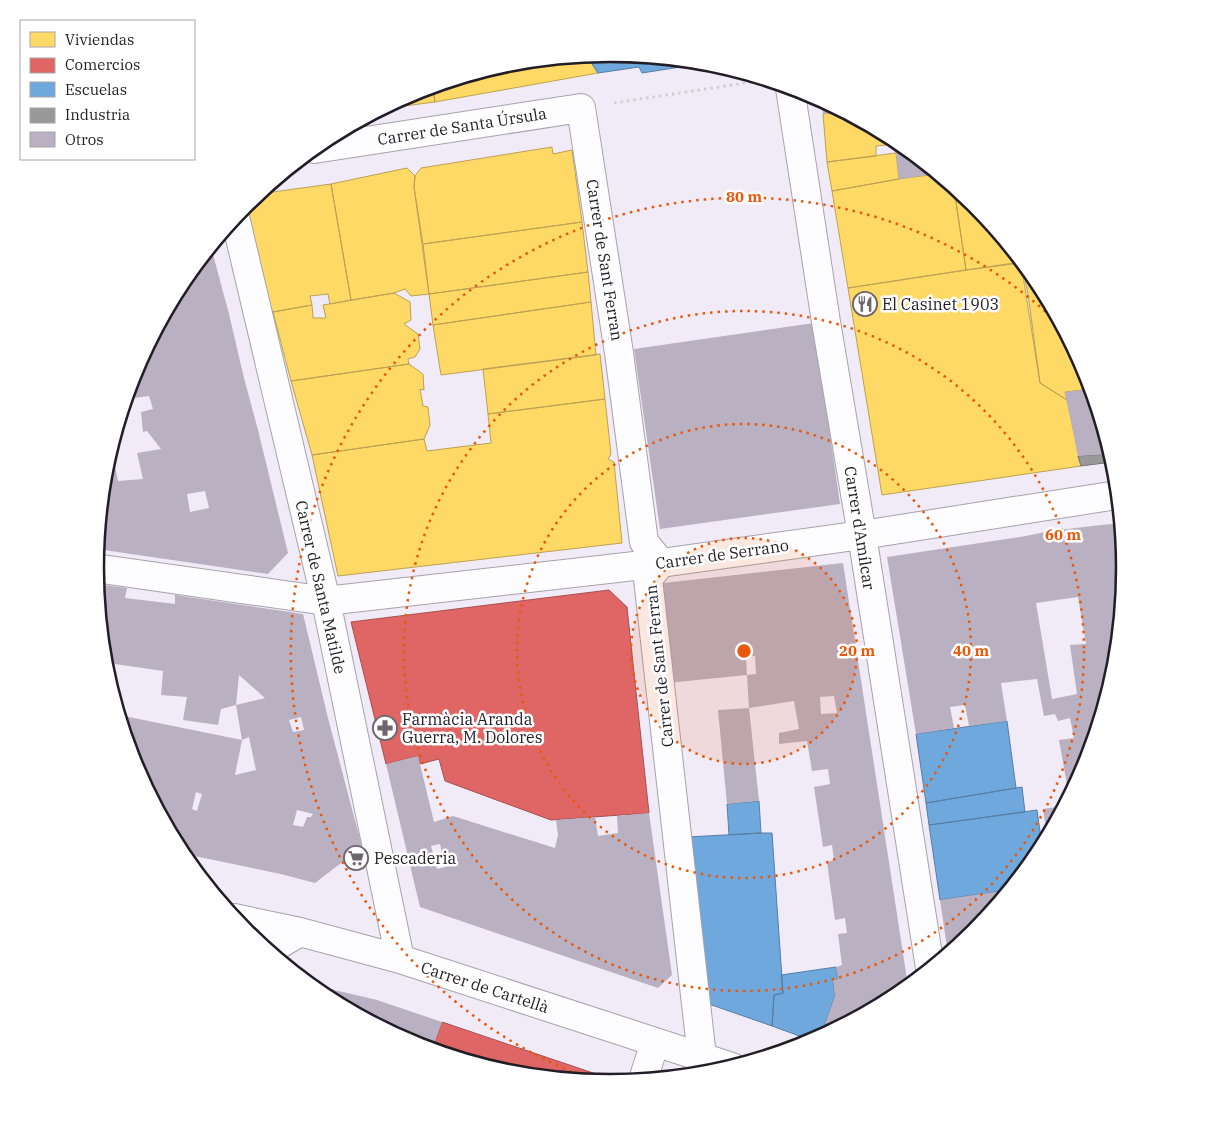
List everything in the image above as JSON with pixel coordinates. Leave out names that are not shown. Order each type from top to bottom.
[{"type":"street","name":"Carrer d'Amílcar","points":[[791,96],[929,961]]},
{"type":"street","name":"Carrer de Santa Úrsula","points":[[332,145],[581,108]]},
{"type":"street","name":"Carrer de Sant Ferran","points":[[581,108],[619,354],[644,542],[661,563],[648,579],[702,1057]]},
{"type":"street","name":"Carrer de Santa Matilde","points":[[237,226],[326,601],[400,959]]},
{"type":"street","name":"Carrer de Serrano","points":[[104,569],[326,601],[661,563],[1110,497]]},
{"type":"street","name":"Carrer de Cartellà","points":[[247,921],[300,932],[400,959],[718,1062]]},
{"type":"street","points":[[274,947],[300,932]]},
{"type":"street","points":[[645,1073],[655,1042]]},
{"type":"path","points":[[581,108],[748,82]]},
{"type":"building: Viviendas","points":[[592,63],[598,73],[435,102],[434,94],[511,72]]},
{"type":"building: Viviendas","points":[[434,94],[435,102],[406,106]]},
{"type":"building: Viviendas","points":[[829,113],[833,115],[863,130],[886,145],[876,146],[876,156],[827,162],[823,114]]},
{"type":"building: Viviendas","points":[[552,147],[553,154],[572,150],[582,222],[423,244],[414,187],[415,176],[421,168]]},
{"type":"building: Viviendas","points":[[896,153],[899,179],[832,191],[827,162]]},
{"type":"building: Viviendas","points":[[407,168],[415,176],[414,187],[429,294],[411,296],[405,289],[394,293],[351,300],[331,184]]},
{"type":"building: Viviendas","points":[[928,175],[956,200],[966,270],[848,288],[832,191]]},
{"type":"building: Viviendas","points":[[331,184],[351,300],[330,304],[328,294],[310,296],[312,305],[273,312],[264,295],[250,236],[249,214],[272,192]]},
{"type":"building: Viviendas","points":[[956,200],[990,235],[1013,263],[966,270]]},
{"type":"building: Viviendas","points":[[582,222],[588,272],[429,294],[423,244]]},
{"type":"building: Viviendas","points":[[1014,264],[1023,277],[1040,383],[1067,400],[1081,466],[882,495],[848,288]]},
{"type":"building: Viviendas","points":[[588,272],[591,302],[433,325],[429,294]]},
{"type":"building: Viviendas","points":[[1025,280],[1048,316],[1083,390],[1065,392],[1067,400],[1040,383]]},
{"type":"building: Viviendas","points":[[394,293],[410,302],[411,320],[404,324],[418,334],[420,349],[415,357],[408,359],[409,364],[291,381],[273,312],[312,305],[313,318],[326,318],[323,305]]},
{"type":"building: Viviendas","points":[[591,302],[596,355],[441,375],[433,325]]},
{"type":"building: Viviendas","points":[[600,354],[605,399],[488,414],[483,369]]},
{"type":"building: Viviendas","points":[[409,364],[423,374],[424,390],[420,389],[423,406],[428,407],[430,425],[424,439],[312,455],[291,381]]},
{"type":"building: Viviendas","points":[[605,399],[611,454],[608,459],[614,462],[622,543],[338,576],[312,455],[424,439],[427,451],[491,443],[488,414]]},
{"type":"building: Comercios","points":[[609,590],[627,607],[649,813],[551,820],[445,781],[439,759],[420,764],[418,756],[386,764],[351,622]]},
{"type":"building: Comercios","points":[[442,1022],[595,1074],[543,1070],[511,1065],[434,1043]]},
{"type":"building: Escuelas","points":[[610,62],[678,67],[642,73],[639,67],[598,73],[592,63]]},
{"type":"building: Escuelas","points":[[1007,721],[1016,788],[926,803],[916,734]]},
{"type":"building: Escuelas","points":[[1022,787],[1025,812],[929,825],[926,803]]},
{"type":"building: Escuelas","points":[[759,801],[761,833],[729,835],[727,804]]},
{"type":"building: Escuelas","points":[[1037,810],[1040,834],[999,891],[940,900],[929,825]]},
{"type":"building: Escuelas","points":[[772,833],[783,993],[774,995],[772,1026],[706,1003],[688,837]]},
{"type":"building: Escuelas","points":[[836,967],[838,979],[833,980],[835,996],[825,1024],[827,1025],[801,1037],[772,1026],[774,995],[783,993],[781,975]]},
{"type":"building: Industria","points":[[1102,454],[1104,463],[1081,466],[1078,456]]},
{"type":"building: Otros","points":[[896,153],[898,153],[928,175],[899,179]]},
{"type":"building: Otros","points":[[213,254],[288,553],[268,574],[105,550],[108,502],[114,464],[118,481],[143,479],[137,453],[161,449],[147,431],[143,432],[141,412],[153,409],[149,396],[133,398],[171,315]],"holes":[[[205,491],[209,508],[190,512],[187,494]]]},
{"type":"building: Otros","points":[[814,323],[840,504],[660,529],[634,349]]},
{"type":"building: Otros","points":[[1083,390],[1102,454],[1078,456],[1065,392]]},
{"type":"building: Otros","points":[[1113,524],[1116,568],[1111,635],[1106,667],[1089,731],[1067,784],[1059,740],[1074,738],[1070,718],[1058,721],[1055,714],[1044,716],[1037,679],[1001,683],[1007,721],[969,726],[965,705],[950,707],[954,728],[916,734],[887,557],[1050,531]],"holes":[[[1078,597],[1086,644],[1070,645],[1077,694],[1052,699],[1036,603]]]},
{"type":"building: Otros","points":[[843,563],[907,978],[862,1007],[827,1025],[825,1024],[835,996],[833,980],[838,979],[836,967],[842,965],[838,934],[847,933],[845,918],[835,920],[827,862],[834,860],[832,845],[823,847],[814,787],[830,784],[828,769],[812,771],[807,741],[779,744],[779,733],[799,729],[794,701],[749,708],[747,675],[667,683],[655,584]],"holes":[[[755,656],[756,674],[747,675],[746,657]],[[834,696],[837,713],[821,714],[820,697]]]},
{"type":"building: Otros","points":[[105,585],[127,588],[125,598],[175,604],[175,595],[303,614],[362,847],[315,883],[193,856],[171,822],[156,792],[142,762],[126,716],[242,740],[236,705],[221,709],[218,725],[183,720],[187,697],[161,695],[163,671],[115,664],[114,671],[108,635]],"holes":[[[239,675],[265,698],[236,705]],[[301,717],[304,730],[293,732],[289,720]],[[249,737],[256,770],[235,775],[242,740]],[[196,792],[202,794],[197,811],[192,809]],[[297,810],[313,814],[311,817],[307,817],[303,827],[293,825]]]},
{"type":"building: Otros","points":[[749,708],[759,801],[727,804],[718,710]]},
{"type":"building: Otros","points":[[418,756],[434,822],[453,816],[555,848],[558,835],[556,820],[595,817],[598,836],[618,833],[617,816],[649,813],[672,975],[658,988],[420,907],[386,764]],"holes":[[[440,844],[445,867],[437,869],[431,846]]]},
{"type":"building: Otros","points":[[1055,807],[1046,826],[1043,809]]},
{"type":"building: Otros","points":[[999,891],[947,945],[940,900]]},
{"type":"building: Otros","points":[[327,988],[377,1000],[442,1022],[434,1043],[356,1007]]},
{"type":"place","name":"El Casinet 1903","points":[[865,304]]},
{"type":"place","name":"Farmàcia Aranda Guerra, M. Dolores","points":[[385,728]]},
{"type":"place","name":"Pescaderia","points":[[356,858]]}]
